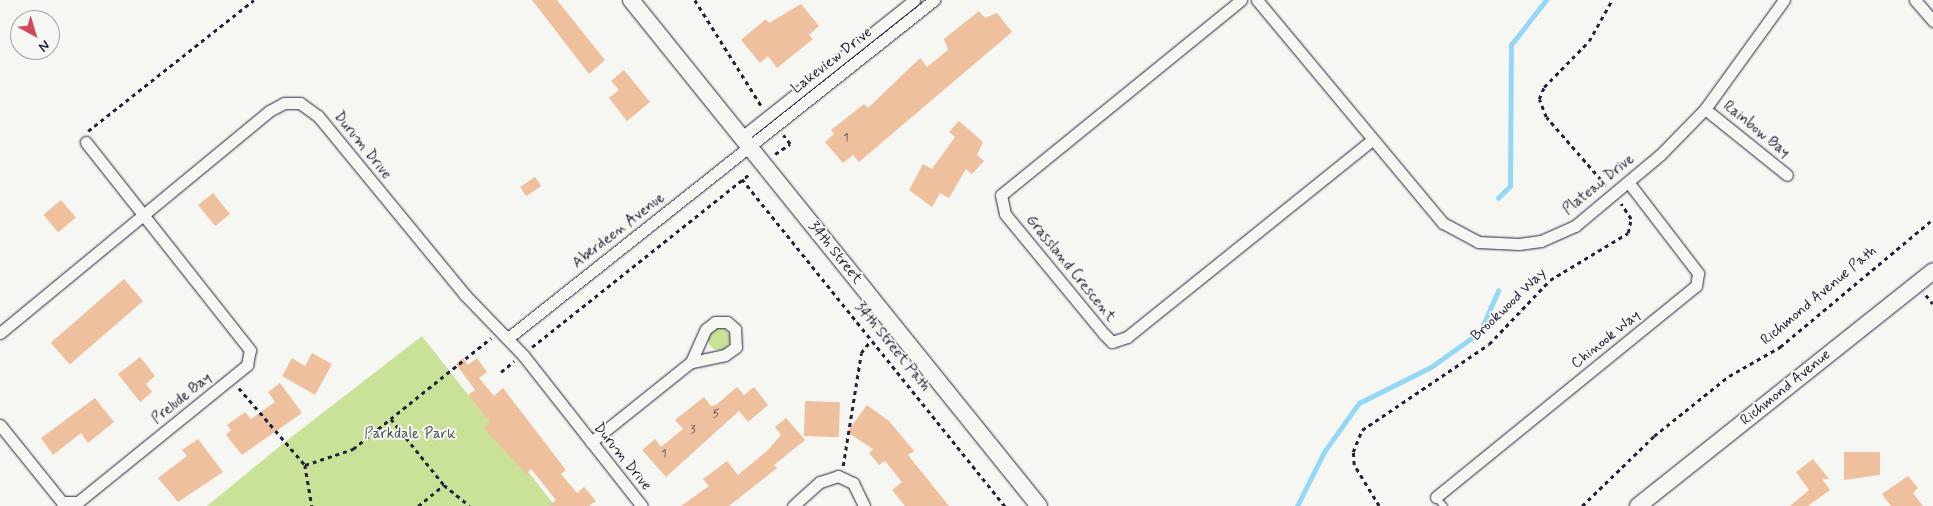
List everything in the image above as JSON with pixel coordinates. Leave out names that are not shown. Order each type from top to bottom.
[{"type":"street","name":"34th Street","points":[[631,0],[1039,506]]},
{"type":"street","name":"Lakeview Drive","points":[[746,142],[914,0]]},
{"type":"street","name":"Lakeview Drive","points":[[772,121],[934,0]]},
{"type":"street","name":"Grassland Crescent","points":[[1241,0],[1001,196],[1005,214],[1112,342],[1127,337],[1372,140]]},
{"type":"street","name":"Plateau Drive","points":[[1257,0],[1443,223],[1478,242],[1541,241],[1575,226],[1614,196],[1705,109],[1784,0]]},
{"type":"street","points":[[1915,0],[1933,21]]},
{"type":"street","name":"Durum Drive","points":[[0,333],[269,111],[284,102],[300,103],[318,116],[464,295],[523,355],[642,506]]},
{"type":"street","name":"Rainbow Bay","points":[[1705,109],[1788,175]]},
{"type":"street","name":"Prelude Bay","points":[[0,425],[62,502],[78,502],[247,366],[250,350],[86,142]]},
{"type":"street","name":"Aberdeen Avenue","points":[[504,334],[746,142]]},
{"type":"street","name":"Chinook Way","points":[[1436,496],[1696,286],[1698,273],[1628,182]]},
{"type":"street","name":"Richmond Avenue","points":[[1638,506],[1933,271]]},
{"type":"street","points":[[591,442],[691,362]]},
{"type":"street","points":[[793,506],[820,482],[838,476],[853,483],[864,506]]},
{"type":"lane","points":[[1436,496],[1444,506]]},
{"type":"path","points":[[86,142],[82,136],[254,0]]},
{"type":"path","points":[[501,372],[763,163],[790,144],[772,121],[695,0]]},
{"type":"path","name":"Brookwood Way","points":[[1379,506],[1354,464],[1353,452],[1362,430],[1489,344],[1550,280],[1628,233],[1629,213],[1546,117],[1539,99],[1544,87],[1589,42],[1612,0]]},
{"type":"path","name":"34th Street Path","points":[[742,180],[1005,506]]},
{"type":"path","name":"Richmond Avenue Path","points":[[1582,506],[1654,436],[1729,376],[1780,347],[1933,218]]},
{"type":"path","points":[[305,465],[353,449],[504,334]]},
{"type":"path","points":[[843,465],[861,353],[871,340]]},
{"type":"path","points":[[231,379],[305,465],[312,506]]},
{"type":"path","points":[[391,419],[444,485],[470,506]]},
{"type":"path","points":[[418,506],[444,485]]},
{"type":"green space","points":[[719,328],[727,331],[730,339],[727,347],[719,350],[711,347],[708,339],[711,331]]},
{"type":"green space","name":"Parkdale Park","points":[[422,336],[555,506],[207,506],[285,442]]},
{"type":"building","points":[[532,0],[557,0],[605,60],[589,74]]},
{"type":"building","points":[[801,4],[819,26],[809,35],[813,39],[777,68],[768,56],[760,63],[741,40],[766,19],[769,23]]},
{"type":"building","points":[[979,11],[985,18],[997,13],[1012,32],[859,162],[853,155],[843,163],[825,142],[834,134],[831,130],[864,104],[868,108],[920,58],[927,67],[948,50],[944,39]]},
{"type":"building","points":[[624,70],[650,102],[627,121],[609,98],[619,90],[611,81]]},
{"type":"building","points":[[959,121],[983,142],[977,155],[984,161],[972,174],[966,169],[949,198],[940,193],[932,207],[909,190],[923,164],[932,169],[955,137],[949,132]]},
{"type":"building","points":[[535,177],[541,186],[526,196],[520,187]]},
{"type":"building","points":[[213,193],[230,214],[215,226],[198,205]]},
{"type":"building","points":[[61,200],[76,218],[58,232],[43,215]]},
{"type":"building","points":[[124,279],[143,301],[70,365],[51,343]]},
{"type":"building","points":[[312,353],[332,364],[315,395],[282,376],[292,358],[305,366]]},
{"type":"building","points":[[140,357],[155,376],[146,384],[152,392],[140,402],[118,374]]},
{"type":"building","points":[[463,358],[468,365],[477,358],[487,372],[479,378],[494,396],[503,388],[566,470],[561,474],[577,493],[584,487],[596,501],[589,506],[549,506],[556,500],[531,469],[526,474],[484,428],[490,423],[468,395],[475,390],[456,364]]},
{"type":"building","points":[[280,383],[302,413],[242,455],[226,435],[231,430],[227,425],[245,412],[251,419],[275,402],[268,392]]},
{"type":"building","points":[[737,387],[744,395],[754,387],[768,405],[748,422],[739,411],[666,477],[642,450],[655,439],[661,447],[683,429],[675,420],[704,397],[711,406],[716,405]]},
{"type":"building","points":[[95,398],[114,422],[88,443],[81,433],[53,455],[41,438]]},
{"type":"building","points":[[805,401],[840,402],[839,437],[804,436]]},
{"type":"building","points":[[867,405],[889,421],[914,451],[908,455],[949,506],[905,506],[892,490],[902,482],[885,461],[879,465],[869,453],[873,449],[847,432]]},
{"type":"building","points":[[786,418],[805,440],[774,465],[777,468],[729,506],[681,506],[709,486],[703,479],[727,461],[738,475],[768,450],[781,435],[775,427]]},
{"type":"building","points":[[198,439],[223,472],[178,502],[158,478],[187,456],[182,450]]},
{"type":"building","points":[[1844,452],[1880,452],[1880,475],[1844,480]]},
{"type":"building","points":[[1813,459],[1829,479],[1822,479],[1830,490],[1808,506],[1790,506],[1809,490],[1796,472]]},
{"type":"building","points":[[1908,476],[1918,488],[1913,493],[1923,506],[1891,506],[1882,494]]},
{"type":"waterway","points":[[1498,198],[1510,186],[1511,45],[1546,0]]},
{"type":"waterway","points":[[1297,506],[1324,452],[1359,403],[1431,367],[1480,332],[1498,291]]}]
